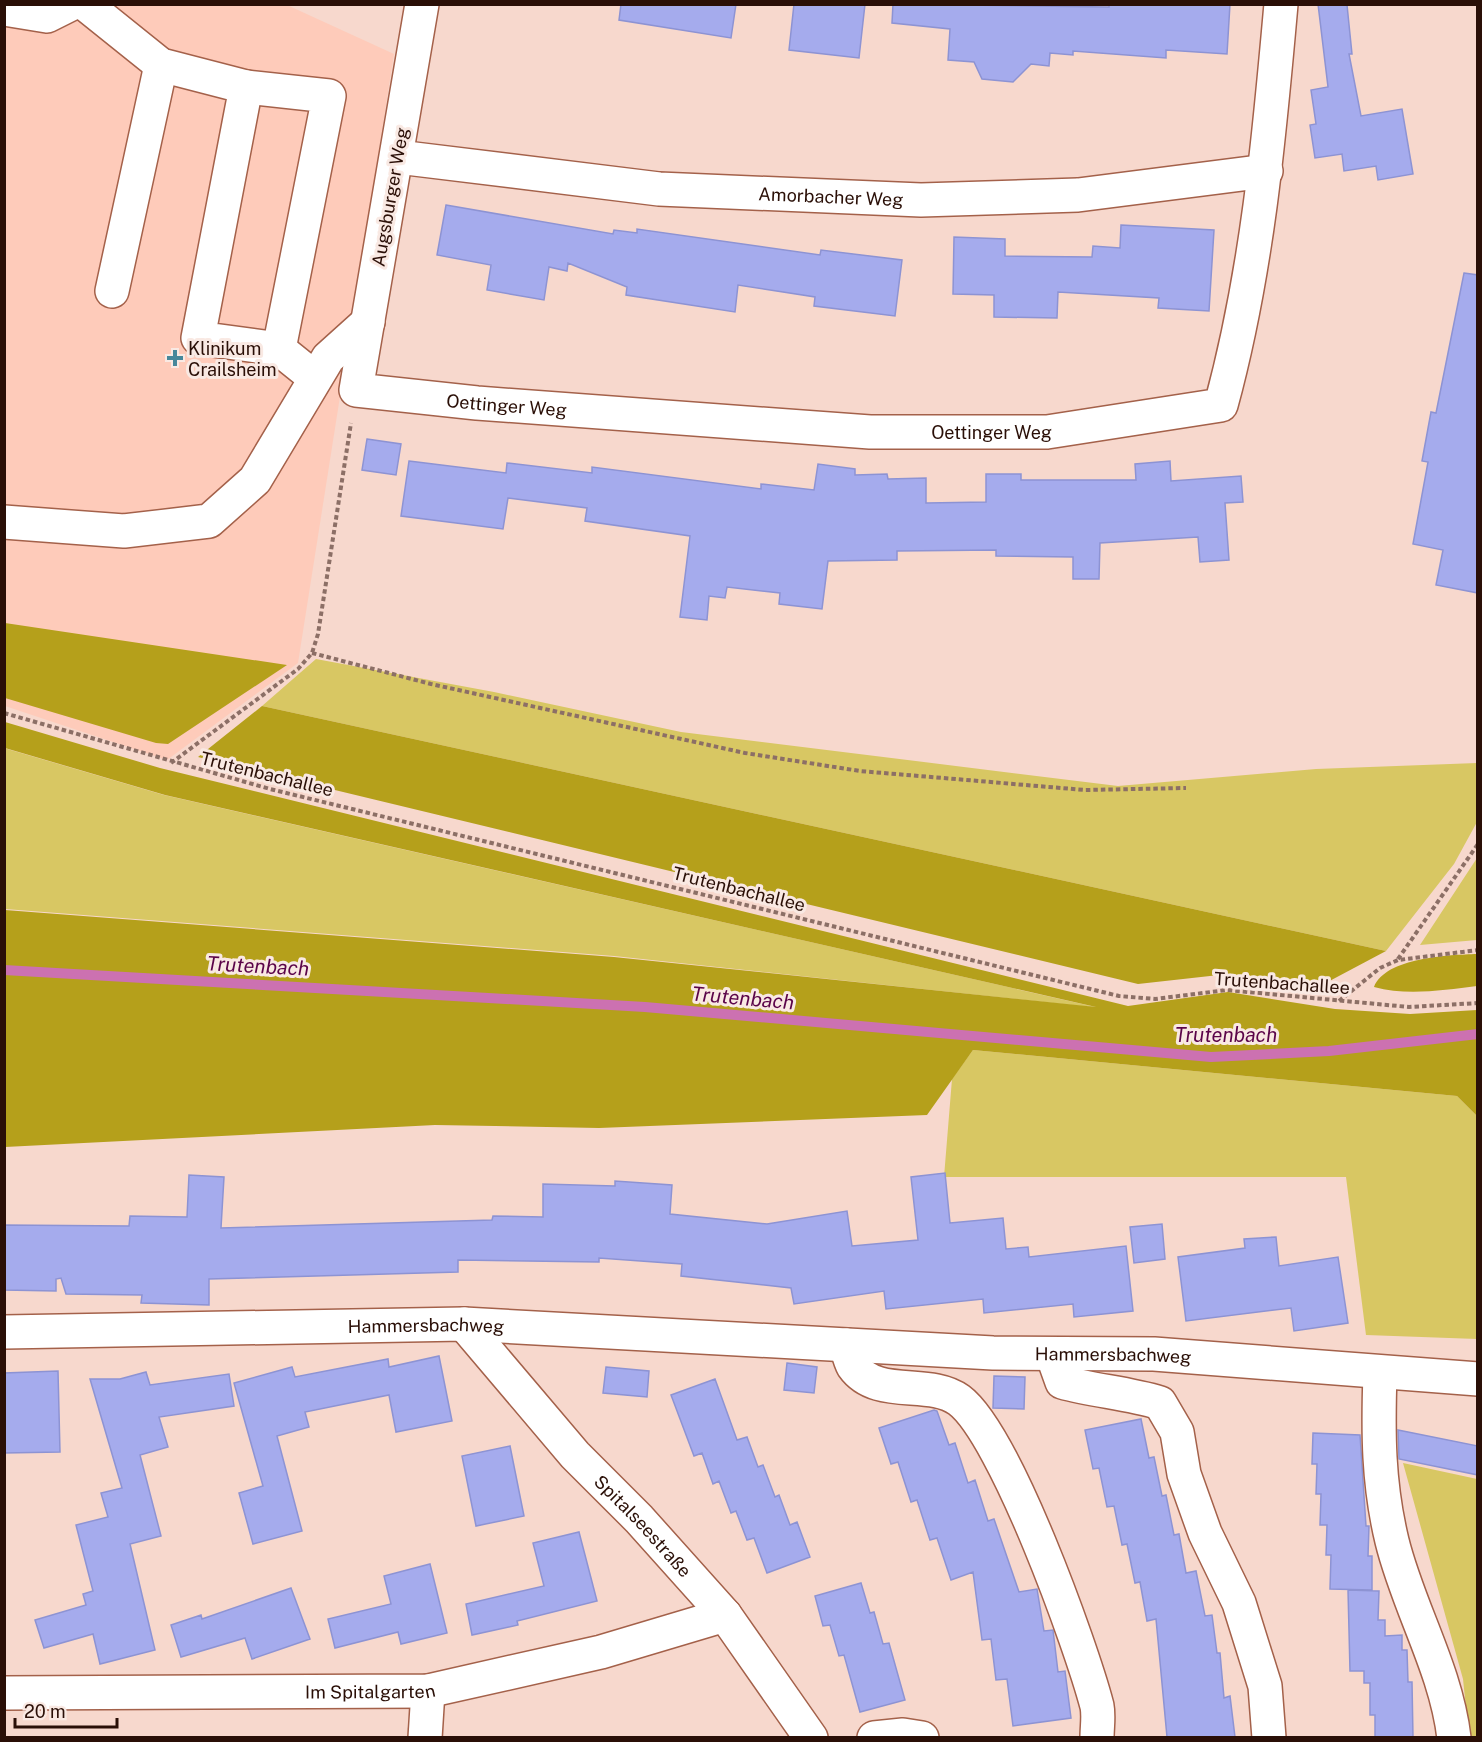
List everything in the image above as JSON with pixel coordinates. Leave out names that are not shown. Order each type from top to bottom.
[{"type":"street","points":[[4,9],[47,16],[71,4]]},
{"type":"street","points":[[85,4],[161,65],[246,87],[329,96],[279,349]]},
{"type":"street","name":"Augsburger Weg","points":[[356,390],[398,157],[422,4]]},
{"type":"street","name":"Oettinger Weg","points":[[356,390],[477,403],[870,432],[1047,432],[1221,405],[1240,335],[1266,171],[1281,4]]},
{"type":"street","points":[[112,291],[161,65]]},
{"type":"street","points":[[246,87],[198,338],[279,349],[315,378]]},
{"type":"street","name":"Amorbacher Weg","points":[[398,157],[659,189],[921,200],[1078,195],[1266,171]]},
{"type":"street","points":[[4,522],[123,531],[209,521],[255,480],[328,358],[368,322]]},
{"type":"street","name":"Hammersbachweg","points":[[4,1332],[464,1324],[993,1353],[1154,1354],[1478,1379]]},
{"type":"street","name":"Spitalseestraße","points":[[464,1324],[575,1455],[639,1519],[725,1615],[811,1737]]},
{"type":"street","points":[[846,1345],[853,1366],[865,1377],[880,1384],[937,1391],[958,1399],[976,1415],[999,1456],[1032,1529],[1073,1630],[1097,1708],[1097,1737]]},
{"type":"street","points":[[1052,1354],[1062,1382],[1096,1391],[1134,1395],[1160,1403],[1177,1431],[1184,1474],[1205,1533],[1239,1603],[1265,1686],[1269,1737]]},
{"type":"street","points":[[1380,1373],[1378,1457],[1392,1542],[1432,1657],[1454,1737]]},
{"type":"street","name":"Im Spitalgarten","points":[[4,1693],[428,1691],[601,1652],[725,1615]]},
{"type":"street","points":[[425,1737],[428,1691]]},
{"type":"street","points":[[874,1737],[903,1735],[922,1737]]},
{"type":"path","points":[[171,763],[298,669],[312,653],[318,634],[340,505],[356,390]]},
{"type":"path","points":[[312,653],[431,684],[745,753],[860,771],[1085,790],[1186,788]]},
{"type":"path","name":"Trutenbachallee","points":[[4,714],[171,763],[281,792],[1119,996],[1155,999],[1227,990],[1410,1007],[1478,1003]]},
{"type":"path","points":[[1398,960],[1478,844]]},
{"type":"path","points":[[1338,1001],[1380,968],[1398,960],[1478,950]]},
{"type":"shaded area","name":"Klinikum Crailsheim","points":[[5,5],[287,5],[394,54],[298,663],[167,760],[5,706]]},
{"type":"shaded area","points":[[5,623],[287,665],[168,744],[156,743],[5,698]]},
{"type":"shaded area","points":[[316,659],[494,692],[681,732],[1118,786],[1316,769],[1477,763],[1477,822],[1454,864],[1386,951],[262,706]]},
{"type":"shaded area","points":[[262,706],[1386,951],[1322,985],[1228,974],[1138,984],[198,757]]},
{"type":"shaded area","points":[[5,722],[160,768],[1128,1006],[1228,992],[1335,1009],[1410,1014],[1477,1010],[1477,1116],[1457,1096],[973,1050],[927,1115],[599,1128],[435,1125],[5,1147],[5,910],[614,957],[1096,1007],[165,795],[5,748]]},
{"type":"shaded area","points":[[4,748],[164,795],[1100,1008],[614,956],[5,909]]},
{"type":"shaded area","points":[[1477,858],[1477,940],[1420,945]]},
{"type":"shaded area","points":[[1477,954],[1477,986],[1412,992],[1374,987],[1391,969],[1405,964],[1436,957]]},
{"type":"shaded area","points":[[973,1050],[1457,1096],[1477,1116],[1477,1339],[1366,1335],[1346,1177],[944,1177],[952,1079]]},
{"type":"shaded area","points":[[1403,1463],[1477,1479],[1477,1737],[1469,1737],[1463,1679]]},
{"type":"building","points":[[621,4],[736,4],[731,38],[619,20]]},
{"type":"building","points":[[794,4],[865,4],[859,58],[789,50]]},
{"type":"building","points":[[893,4],[1109,7],[1109,4],[1230,4],[1227,54],[1166,50],[1166,58],[1073,51],[1073,55],[1050,53],[1049,66],[1031,64],[1013,82],[982,79],[974,62],[948,60],[950,29],[892,23]]},
{"type":"building","points":[[1318,4],[1347,5],[1352,54],[1349,54],[1361,116],[1402,109],[1413,174],[1378,180],[1376,166],[1344,171],[1342,154],[1315,158],[1310,125],[1316,124],[1311,90],[1328,87]]},
{"type":"building","points":[[446,205],[613,234],[614,230],[637,233],[637,229],[820,255],[821,250],[902,260],[895,316],[814,306],[815,297],[738,285],[735,312],[626,295],[627,287],[568,263],[567,271],[549,267],[544,300],[487,290],[491,265],[437,255]]},
{"type":"building","points":[[1121,225],[1214,230],[1209,311],[1158,308],[1159,298],[1058,292],[1057,318],[994,317],[994,295],[953,294],[954,237],[1005,239],[1005,256],[1092,257],[1093,246],[1120,248]]},
{"type":"building","points":[[1464,273],[1478,275],[1478,593],[1436,585],[1443,550],[1413,544],[1428,462],[1422,461],[1431,412],[1436,413]]},
{"type":"building","points":[[367,439],[401,444],[396,475],[362,470]]},
{"type":"building","points":[[409,461],[506,473],[507,463],[592,473],[592,467],[761,489],[761,484],[814,490],[818,464],[855,469],[855,475],[887,474],[888,479],[926,478],[926,503],[986,502],[986,474],[1021,474],[1021,480],[1136,480],[1135,464],[1170,461],[1171,481],[1241,476],[1243,502],[1225,503],[1229,560],[1200,562],[1198,537],[1100,543],[1099,579],[1073,579],[1073,557],[996,556],[996,550],[897,551],[897,560],[828,561],[822,609],[779,604],[780,593],[727,587],[725,598],[709,596],[707,620],[680,617],[690,536],[585,521],[587,508],[508,498],[503,529],[401,516]]},
{"type":"building","points":[[945,1173],[950,1223],[1003,1218],[1006,1249],[1028,1247],[1029,1257],[1126,1246],[1133,1311],[1074,1317],[1073,1304],[984,1313],[983,1299],[886,1309],[884,1291],[794,1304],[791,1288],[681,1276],[682,1264],[599,1258],[599,1262],[458,1260],[458,1272],[209,1279],[209,1305],[141,1303],[142,1295],[66,1294],[61,1278],[56,1279],[56,1291],[4,1290],[4,1225],[129,1226],[130,1216],[187,1217],[189,1175],[224,1177],[221,1228],[492,1220],[493,1216],[543,1217],[543,1184],[615,1186],[615,1181],[672,1185],[670,1214],[767,1224],[847,1211],[852,1246],[918,1240],[911,1177]]},
{"type":"building","points":[[1162,1224],[1165,1259],[1134,1263],[1130,1227]]},
{"type":"building","points":[[1276,1237],[1279,1266],[1338,1257],[1348,1323],[1294,1331],[1291,1308],[1186,1321],[1178,1257],[1245,1248],[1244,1239]]},
{"type":"building","points":[[439,1356],[452,1421],[396,1432],[389,1395],[305,1412],[309,1427],[277,1436],[302,1531],[253,1544],[239,1493],[263,1486],[234,1383],[292,1367],[295,1377],[388,1359],[389,1367]]},
{"type":"building","points":[[787,1363],[817,1367],[814,1393],[784,1390]]},
{"type":"building","points":[[606,1367],[649,1371],[647,1397],[603,1393]]},
{"type":"building","points":[[58,1371],[60,1452],[4,1453],[4,1373]]},
{"type":"building","points":[[146,1372],[150,1385],[229,1374],[234,1406],[159,1417],[168,1447],[140,1455],[161,1536],[130,1544],[155,1650],[100,1664],[93,1634],[44,1648],[35,1620],[86,1605],[83,1594],[93,1591],[76,1525],[108,1517],[101,1493],[122,1488],[90,1379],[120,1379]]},
{"type":"building","points":[[994,1376],[1025,1377],[1024,1409],[993,1408]]},
{"type":"building","points":[[715,1379],[737,1440],[747,1437],[758,1467],[763,1465],[775,1497],[779,1495],[790,1525],[797,1522],[810,1557],[767,1573],[754,1538],[747,1540],[736,1511],[731,1513],[719,1481],[713,1484],[702,1453],[694,1456],[671,1395]]},
{"type":"building","points":[[934,1410],[937,1411],[949,1445],[955,1443],[968,1483],[975,1480],[988,1521],[994,1519],[1019,1592],[1037,1589],[1044,1631],[1053,1630],[1058,1672],[1065,1671],[1071,1718],[1013,1726],[1007,1679],[996,1680],[991,1639],[982,1640],[973,1572],[951,1580],[937,1538],[930,1540],[917,1500],[911,1502],[898,1462],[891,1464],[879,1428]]},
{"type":"building","points":[[1141,1419],[1149,1458],[1154,1457],[1162,1496],[1166,1495],[1174,1535],[1179,1534],[1186,1573],[1196,1571],[1205,1616],[1212,1615],[1217,1653],[1220,1653],[1224,1698],[1230,1696],[1235,1737],[1167,1737],[1156,1619],[1147,1621],[1140,1582],[1135,1583],[1127,1544],[1122,1545],[1114,1506],[1107,1507],[1099,1468],[1093,1469],[1085,1430]]},
{"type":"building","points":[[1398,1430],[1478,1446],[1478,1475],[1399,1459]]},
{"type":"building","points":[[1313,1433],[1360,1435],[1366,1526],[1369,1526],[1368,1556],[1372,1556],[1372,1590],[1330,1589],[1331,1555],[1326,1555],[1327,1525],[1320,1525],[1321,1494],[1316,1494],[1317,1464],[1312,1464]]},
{"type":"building","points":[[510,1446],[524,1516],[476,1526],[462,1456]]},
{"type":"building","points":[[579,1532],[597,1601],[517,1621],[518,1625],[472,1635],[466,1604],[544,1586],[533,1543]]},
{"type":"building","points":[[430,1564],[447,1633],[401,1644],[398,1632],[335,1648],[328,1619],[391,1604],[384,1576]]},
{"type":"building","points":[[861,1583],[870,1613],[874,1612],[883,1644],[889,1643],[905,1700],[860,1712],[844,1655],[839,1656],[830,1625],[823,1626],[815,1596]]},
{"type":"building","points":[[291,1588],[310,1639],[252,1659],[245,1638],[181,1657],[171,1625],[201,1615],[202,1619]]},
{"type":"building","points":[[1348,1590],[1379,1591],[1378,1620],[1385,1620],[1385,1636],[1402,1635],[1402,1650],[1407,1650],[1408,1682],[1412,1682],[1413,1737],[1375,1737],[1375,1715],[1370,1715],[1370,1683],[1364,1683],[1364,1671],[1350,1671]]},
{"type":"waterway","name":"Trutenbach","points":[[4,970],[645,1007],[1211,1057],[1329,1051],[1478,1034]]},
{"type":"place","name":"Klinikum Crailsheim","points":[[175,358]]}]
